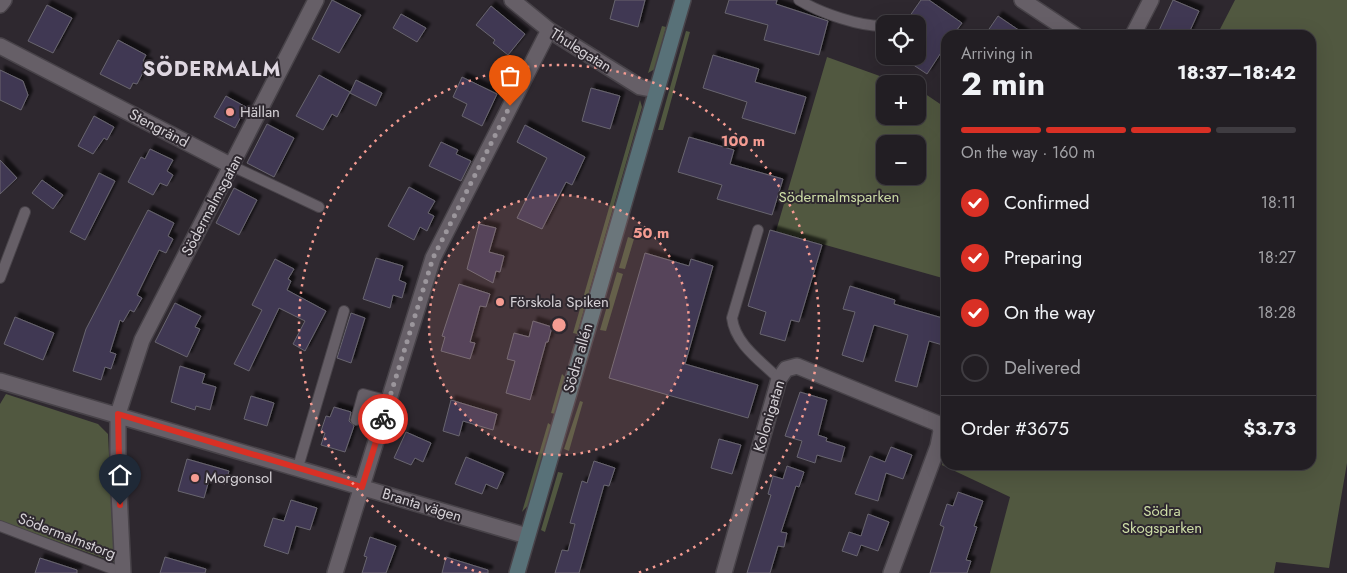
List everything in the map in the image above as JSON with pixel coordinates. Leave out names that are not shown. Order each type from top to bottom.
[{"type":"street","points":[[0,5],[4,0]]},
{"type":"street","name":"Södermalmsgatan","points":[[124,573],[118,471],[118,414],[142,340],[316,0]]},
{"type":"street","name":"Thulegatan","points":[[512,0],[549,30],[640,87],[656,90]]},
{"type":"street","name":"Södra allén","points":[[517,573],[683,0]]},
{"type":"street","points":[[1022,0],[1067,30]]},
{"type":"street","points":[[1136,30],[1151,0]]},
{"type":"street","points":[[335,573],[433,258],[549,30]]},
{"type":"street","name":"Stengränd","points":[[0,46],[232,166]]},
{"type":"street","name":"Kolonigatan","points":[[724,573],[779,379],[786,369],[797,366],[939,424],[941,427]]},
{"type":"street","name":"Branta vägen","points":[[0,381],[118,414],[528,536]]},
{"type":"street","points":[[891,573],[941,439]]},
{"type":"lane","points":[[800,0],[814,9],[876,26]]},
{"type":"lane","name":"Stengränd","points":[[232,166],[319,207]]},
{"type":"lane","points":[[0,278],[26,212]]},
{"type":"lane","points":[[758,230],[732,318],[734,330],[741,341],[779,379]]},
{"type":"lane","points":[[298,467],[344,311]]},
{"type":"lane","points":[[356,420],[363,394],[389,401]]},
{"type":"lane","name":"Södermalmstorg","points":[[0,526],[124,573]]},
{"type":"green space","name":"Södra Skogsparken","points":[[1235,0],[1347,0],[1347,463],[1329,568],[1276,562],[1274,573],[990,573],[1010,497],[953,470],[1316,470],[1316,30],[1220,30]]},
{"type":"green space","points":[[662,26],[666,27],[655,69],[648,73]]},
{"type":"green space","points":[[686,31],[690,32],[663,130],[658,130]]},
{"type":"green space","name":"Södermalmsparken","points":[[827,57],[877,75],[876,125],[926,125],[926,94],[941,105],[941,278],[776,231]]},
{"type":"green space","points":[[640,100],[642,107],[577,334],[573,333]]},
{"type":"green space","points":[[628,237],[634,239],[625,269],[619,268]]},
{"type":"green space","points":[[617,272],[623,274],[606,331],[600,330]]},
{"type":"green space","points":[[562,374],[566,378],[555,414],[551,413]]},
{"type":"green space","points":[[6,394],[98,424],[108,434],[114,562],[0,521],[0,404]]},
{"type":"green space","points":[[580,401],[583,402],[569,451],[564,449]]},
{"type":"green space","points":[[548,423],[551,425],[530,503],[522,512]]},
{"type":"green space","points":[[558,472],[563,473],[545,532],[541,530]]},
{"type":"building","points":[[332,0],[361,15],[339,53],[312,39]]},
{"type":"building","points":[[615,0],[645,0],[638,27],[610,19]]},
{"type":"building","points":[[729,0],[777,0],[776,4],[828,21],[819,55],[764,40],[768,25],[725,13]]},
{"type":"building","points":[[921,0],[929,0],[962,23],[957,30],[941,30],[941,53],[927,74],[914,65],[926,65],[926,15],[910,15]]},
{"type":"building","points":[[1173,0],[1199,11],[1190,30],[1159,30]]},
{"type":"building","points":[[47,5],[72,18],[53,53],[28,41]]},
{"type":"building","points":[[491,6],[525,34],[508,55],[493,43],[495,40],[476,25]]},
{"type":"building","points":[[401,14],[426,28],[417,42],[393,28]]},
{"type":"building","points":[[998,16],[1019,30],[988,30]]},
{"type":"building","points":[[118,40],[146,55],[143,61],[148,63],[137,84],[133,83],[130,89],[100,74]]},
{"type":"building","points":[[713,55],[759,69],[755,82],[806,97],[795,134],[742,118],[747,102],[703,88]]},
{"type":"building","points":[[0,70],[23,81],[28,95],[21,110],[0,100]]},
{"type":"building","points":[[319,75],[350,92],[337,117],[332,114],[323,130],[296,116]]},
{"type":"building","points":[[462,77],[497,94],[482,126],[462,116],[467,104],[453,97]]},
{"type":"building","points":[[356,80],[382,93],[376,106],[350,93]]},
{"type":"building","points":[[591,88],[620,96],[610,129],[582,121]]},
{"type":"building","name":"Hällan","points":[[226,96],[246,107],[235,128],[214,117]]},
{"type":"building","points":[[94,116],[114,127],[107,140],[104,138],[93,154],[78,146]]},
{"type":"building","points":[[267,124],[294,138],[274,177],[247,163]]},
{"type":"building","points":[[525,125],[585,157],[572,185],[566,182],[542,229],[517,218],[547,158],[517,142]]},
{"type":"building","points":[[689,137],[734,150],[730,164],[783,179],[772,215],[717,199],[722,185],[678,172]]},
{"type":"building","points":[[441,142],[458,150],[456,154],[471,161],[461,181],[429,166]]},
{"type":"building","points":[[150,149],[173,160],[167,171],[173,175],[167,186],[160,183],[153,195],[128,182],[141,157],[145,159]]},
{"type":"building","points":[[0,160],[17,178],[0,194]]},
{"type":"building","points":[[99,173],[115,181],[85,240],[70,232]]},
{"type":"building","points":[[42,180],[63,195],[53,209],[32,193]]},
{"type":"building","points":[[409,187],[435,201],[428,213],[434,216],[427,231],[420,227],[414,240],[388,226]]},
{"type":"building","points":[[234,188],[257,200],[239,235],[216,223]]},
{"type":"building","points":[[148,210],[174,223],[168,236],[173,239],[166,253],[159,250],[137,295],[142,298],[134,312],[130,310],[123,322],[120,320],[110,352],[116,354],[111,369],[105,367],[101,380],[73,371],[86,329]]},
{"type":"building","points":[[479,224],[496,228],[489,252],[504,256],[500,272],[496,271],[493,283],[467,269]]},
{"type":"building","points":[[770,230],[822,245],[799,322],[791,320],[785,341],[760,334],[766,312],[748,306]]},
{"type":"building","points":[[645,253],[689,266],[691,259],[713,266],[685,364],[758,385],[748,418],[609,378]]},
{"type":"building","points":[[376,258],[403,266],[399,280],[406,283],[402,298],[393,295],[390,308],[363,299]]},
{"type":"building","points":[[275,259],[294,269],[288,279],[291,281],[287,290],[326,311],[305,351],[293,344],[305,321],[279,308],[249,371],[234,364],[262,310],[252,305]]},
{"type":"building","points":[[459,284],[490,294],[486,307],[480,306],[470,342],[475,343],[470,359],[441,351],[445,337],[442,336]]},
{"type":"building","points":[[850,286],[895,300],[894,304],[941,318],[941,345],[929,341],[917,387],[895,381],[908,335],[874,325],[863,362],[842,355],[855,312],[843,309]]},
{"type":"building","points":[[175,303],[201,316],[195,327],[200,329],[187,357],[155,342]]},
{"type":"building","points":[[351,313],[365,318],[351,363],[337,358]]},
{"type":"building","points":[[15,317],[54,333],[43,360],[4,344]]},
{"type":"building","points":[[533,321],[552,327],[530,400],[506,393],[515,361],[507,359],[514,333],[529,337]]},
{"type":"building","points":[[180,366],[205,374],[202,383],[216,387],[210,410],[196,406],[195,410],[171,402]]},
{"type":"building","points":[[800,392],[827,400],[818,435],[827,438],[826,441],[845,447],[841,462],[817,455],[815,463],[797,457],[802,441],[785,436]]},
{"type":"building","points":[[251,396],[274,403],[267,426],[244,419]]},
{"type":"building","points":[[451,400],[497,414],[493,430],[463,421],[459,436],[443,431]]},
{"type":"building","points":[[334,407],[351,412],[349,421],[354,426],[345,452],[321,445],[325,433],[321,431],[326,416],[330,417]]},
{"type":"building","points":[[406,432],[431,443],[423,462],[415,458],[411,465],[394,458]]},
{"type":"building","points":[[719,439],[741,445],[732,474],[711,468]]},
{"type":"building","points":[[891,447],[912,455],[903,479],[886,473],[878,501],[855,494],[870,456],[885,462]]},
{"type":"building","points":[[466,457],[504,473],[497,489],[486,484],[482,494],[455,484]]},
{"type":"building","name":"Morgonsol","points":[[187,459],[229,471],[225,484],[209,480],[204,498],[178,491]]},
{"type":"building","points":[[594,461],[615,468],[609,486],[604,485],[579,573],[555,573],[562,550],[568,551],[575,524],[570,523],[582,481],[587,483]]},
{"type":"building","points":[[787,466],[804,472],[799,487],[796,486],[781,532],[787,533],[784,547],[778,546],[770,573],[747,573],[771,495],[768,494],[773,476],[783,479]]},
{"type":"building","points":[[958,492],[983,501],[974,526],[977,527],[966,560],[971,561],[967,573],[930,573],[944,527],[940,525],[947,504],[953,506]]},
{"type":"building","points":[[291,500],[317,508],[310,530],[296,526],[288,554],[264,546],[273,518],[284,521]]},
{"type":"building","points":[[868,514],[889,522],[878,551],[861,545],[857,556],[842,551],[849,532],[861,536]]},
{"type":"building","points":[[370,537],[396,546],[386,573],[362,573],[367,557],[364,556]]},
{"type":"building","points":[[165,557],[206,569],[205,573],[160,573]]},
{"type":"building","points":[[446,557],[488,570],[488,573],[442,573]]},
{"type":"building","points":[[40,558],[77,570],[77,573],[35,573]]},
{"type":"way so far","points":[[383,419],[433,258],[459,210],[510,106]]},
{"type":"place","name":"Hällan","points":[[230,112]]},
{"type":"place","name":"Förskola Spiken","points":[[500,302]]},
{"type":"place","name":"Morgonsol","points":[[195,478]]},
{"type":"district","name":"SÖDERMALM","points":[[212,69]]},
{"type":"route","points":[[120,505],[118,414],[362,487],[383,419]]}]
